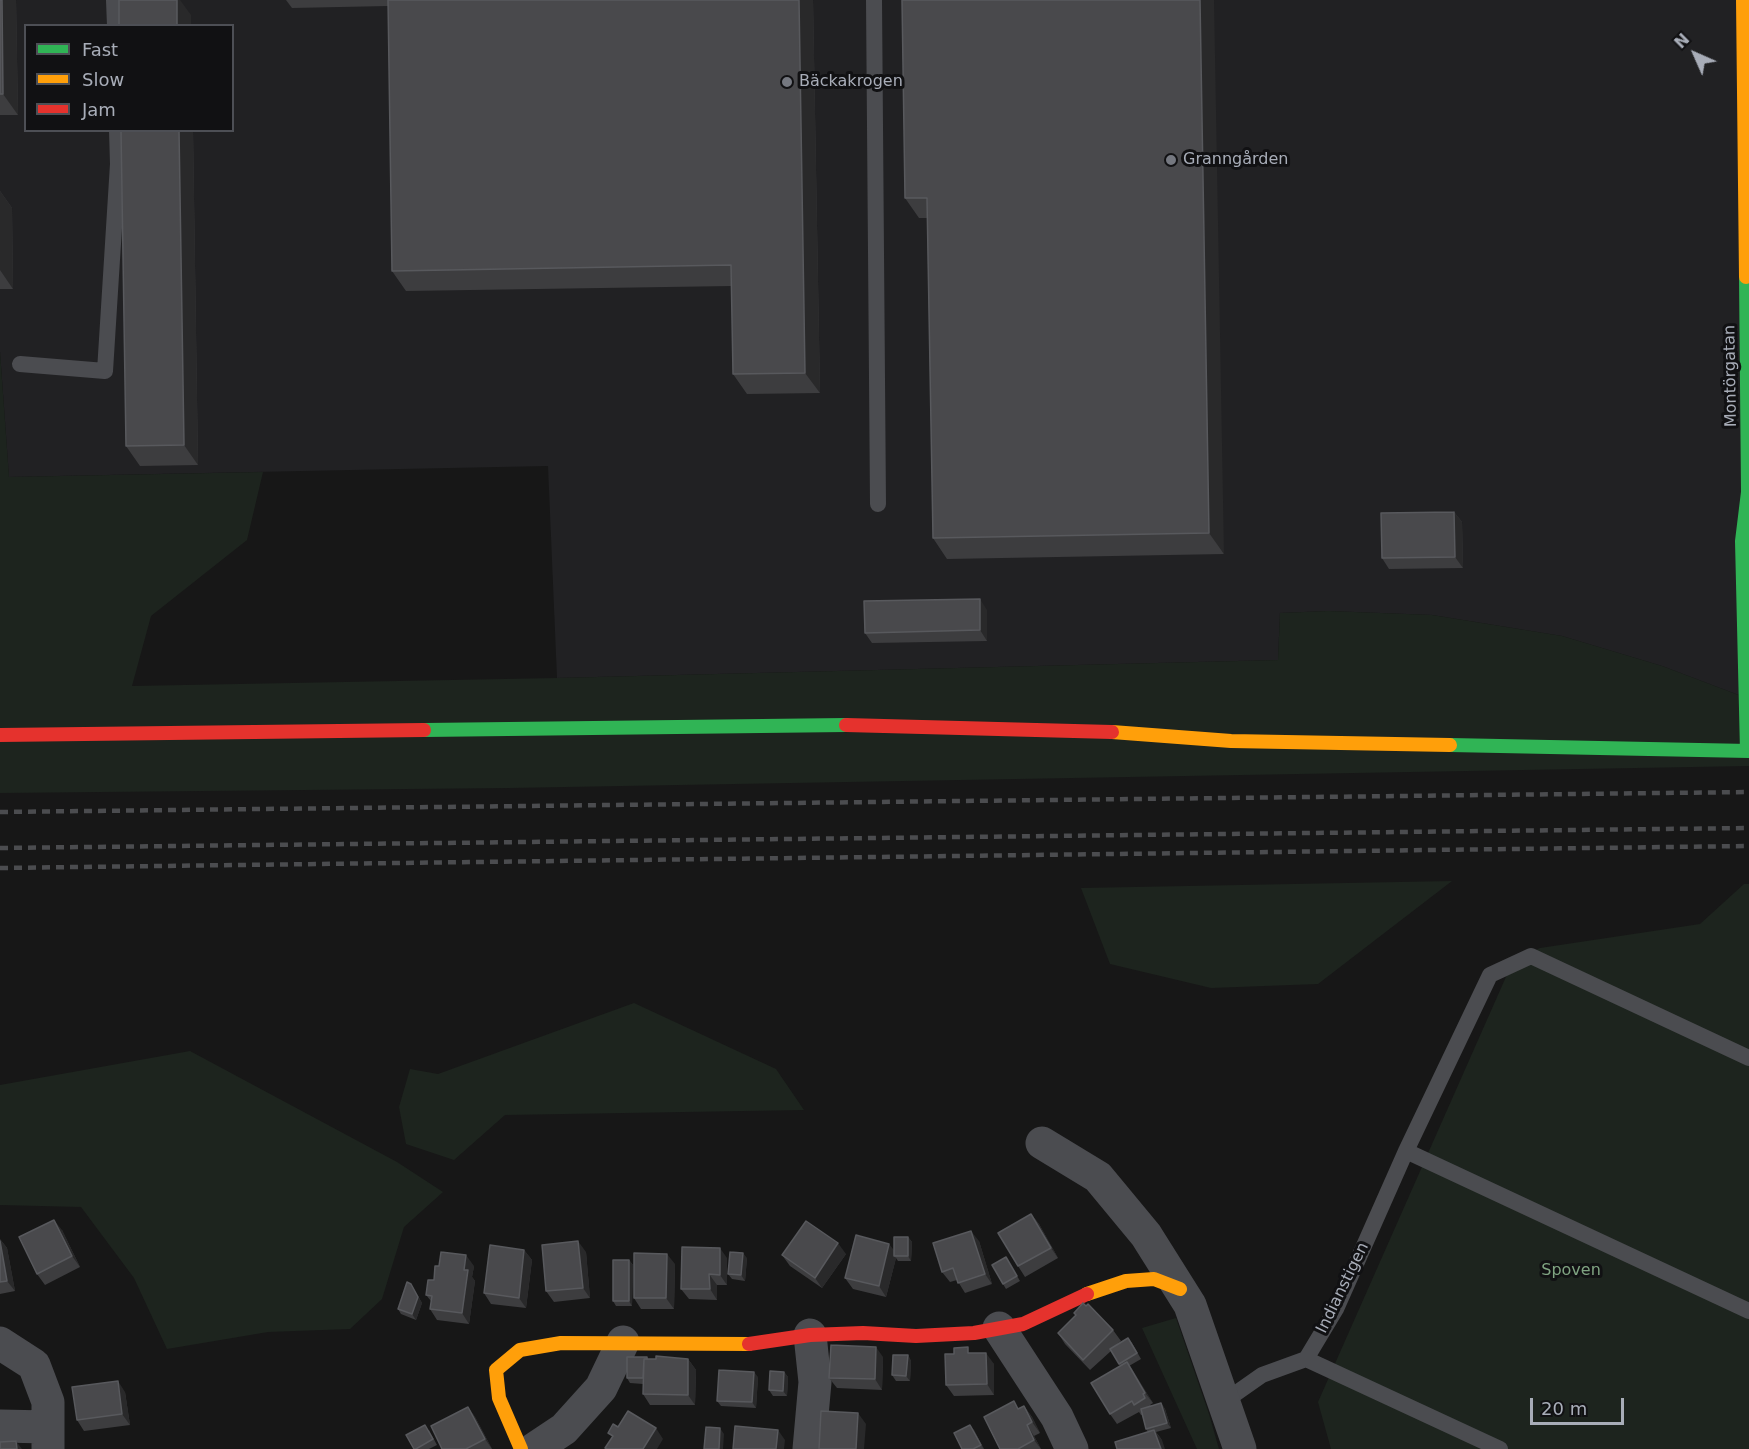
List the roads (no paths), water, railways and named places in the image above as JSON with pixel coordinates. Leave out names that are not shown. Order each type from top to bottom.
[{"type":"main road","name":"Montörgatan","points":[[1743,0],[1747,114],[1749,492],[1742,541],[1748,751]]},
{"type":"main road","points":[[0,735],[893,724],[1071,729],[1231,741],[1748,751]]},
{"type":"main road","points":[[521,1449],[499,1398],[496,1370],[520,1350],[561,1343],[752,1344],[810,1335],[863,1333],[916,1336],[974,1333],[1023,1323],[1080,1296],[1126,1281],[1154,1279],[1180,1289]]},
{"type":"street","points":[[1042,1143],[1098,1177],[1146,1235],[1191,1305],[1240,1449]]},
{"type":"street","points":[[999,1328],[1057,1417],[1072,1449]]},
{"type":"street","points":[[808,1449],[815,1382],[810,1335]]},
{"type":"street","points":[[534,1449],[564,1429],[601,1388],[623,1342]]},
{"type":"street","points":[[0,1343],[34,1365],[48,1402],[48,1438],[0,1426]]},
{"type":"lane","points":[[114,0],[115,24]]},
{"type":"lane","points":[[874,0],[878,504]]},
{"type":"lane","points":[[20,364],[105,371],[118,164],[117,132]]},
{"type":"lane","name":"Indianstigen","points":[[1306,1359],[1336,1310],[1406,1151],[1490,975],[1531,956],[1749,1058]]},
{"type":"lane","points":[[1406,1151],[1749,1311]]},
{"type":"lane","points":[[1225,1401],[1262,1374],[1306,1359],[1500,1449]]},
{"type":"railway","points":[[0,812],[1749,792]]},
{"type":"railway","points":[[0,848],[1749,828]]},
{"type":"railway","points":[[0,868],[1749,846]]},
{"type":"place","name":"Bäckakrogen","points":[[787,82]]},
{"type":"place","name":"Granngården","points":[[1171,160]]},
{"type":"park label","name":"Spoven","points":[[1571,1271]]}]
